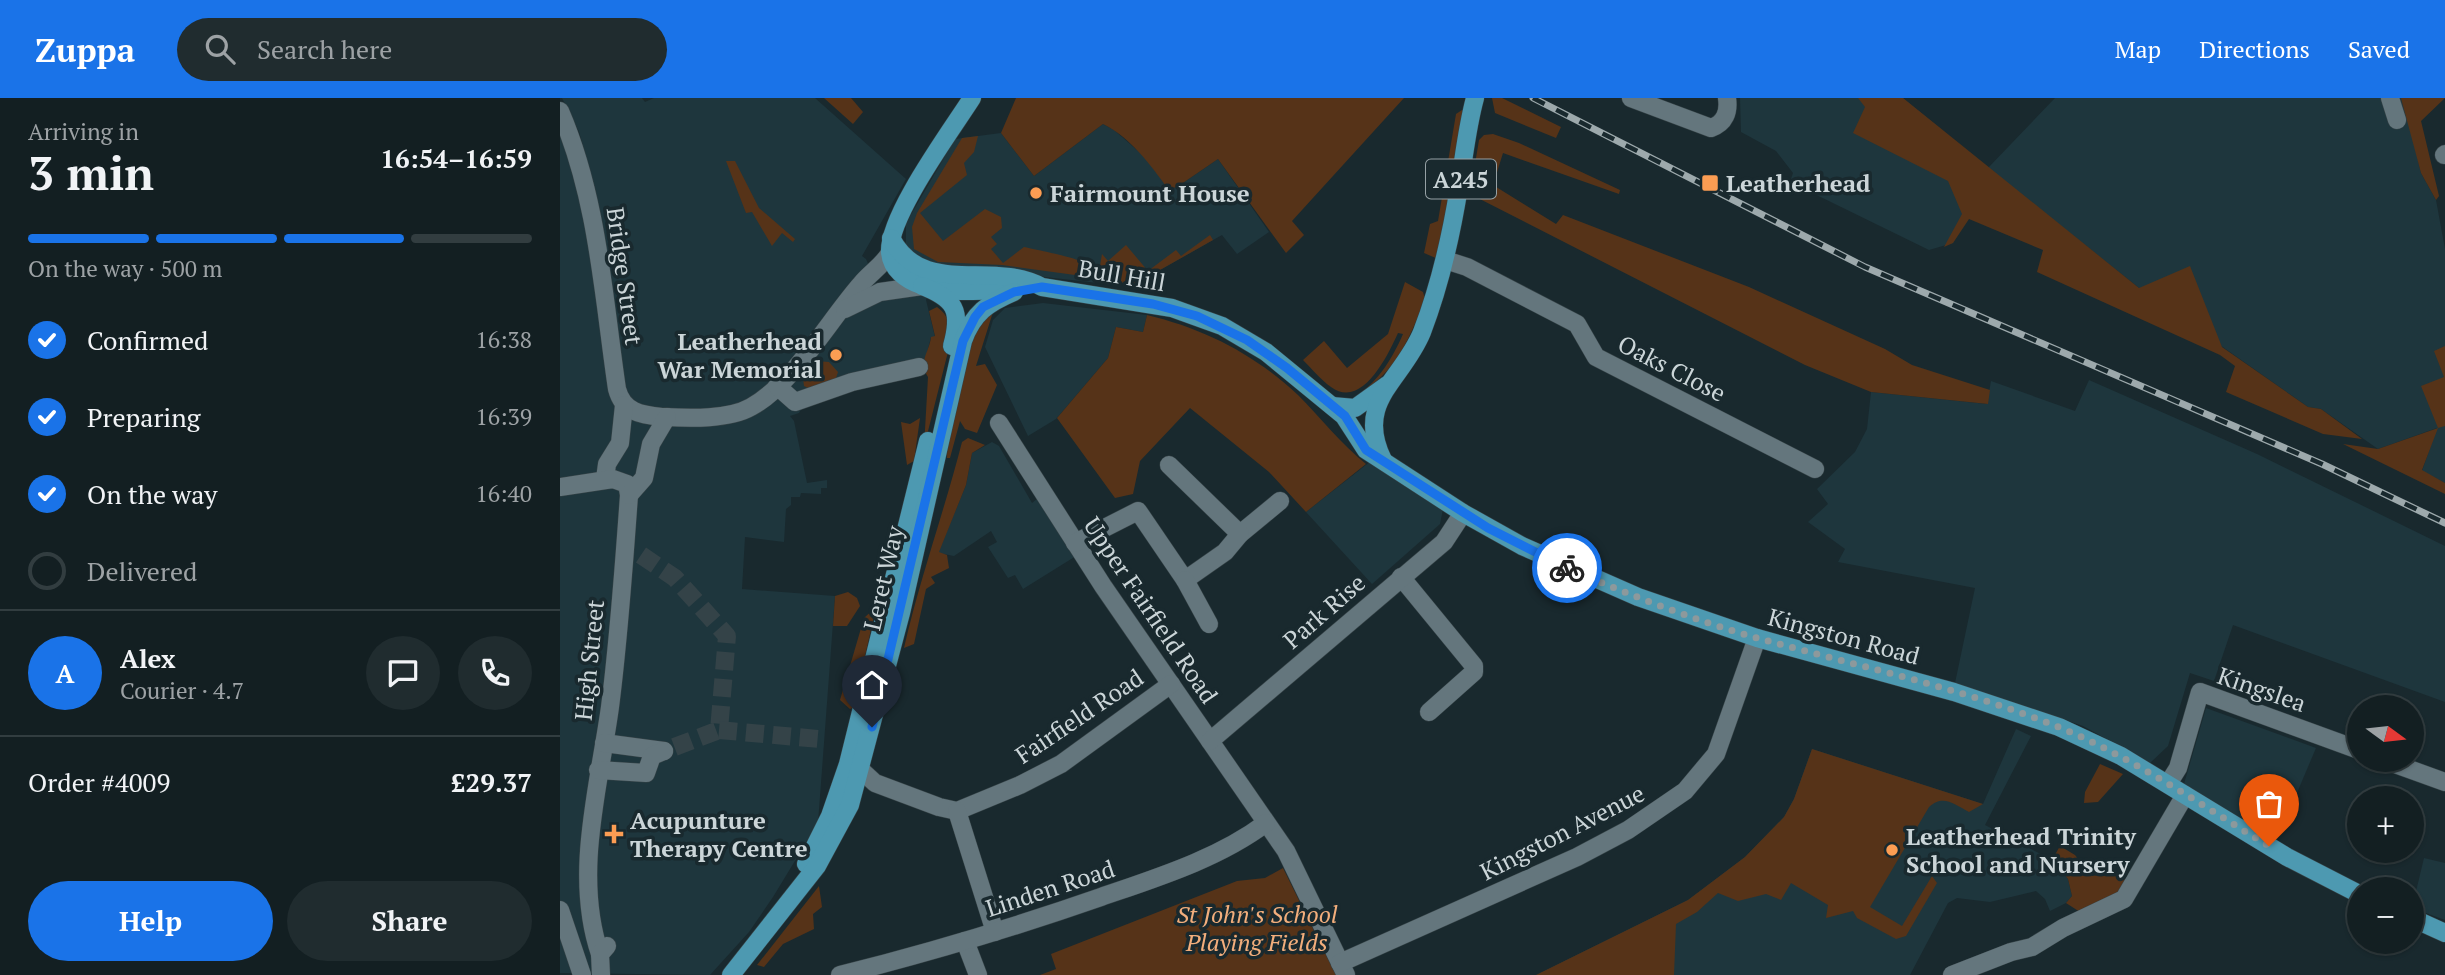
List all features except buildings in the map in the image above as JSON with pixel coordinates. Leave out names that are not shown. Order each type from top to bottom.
[{"type":"main road","points":[[922,286],[900,273],[891,246],[902,211],[972,98]]},
{"type":"main road","name":"A245","points":[[1383,460],[1375,444],[1372,422],[1389,383],[1417,342],[1445,260],[1475,98]]},
{"type":"main road","name":"Bull Hill","points":[[891,246],[903,258],[922,269],[1026,280],[1042,287],[1172,308],[1222,326],[1266,352],[1332,406]]},
{"type":"main road","name":"Bull Hill","points":[[922,286],[1014,292],[1042,287]]},
{"type":"main road","name":"Leret Way","points":[[800,884],[806,865],[830,816],[856,737],[957,330],[955,310],[950,300],[922,286]]},
{"type":"main road","name":"Leret Way","points":[[738,971],[800,884],[817,866],[834,839],[861,770],[963,341],[983,307],[1014,292]]},
{"type":"main road","name":"A245","points":[[1332,406],[1355,408],[1389,383]]},
{"type":"main road","name":"Kingston Road","points":[[1332,406],[1345,416],[1366,450],[1463,513],[1522,547],[1600,582],[1757,638],[1954,692],[2059,727],[2121,756],[2287,857],[2347,888]]},
{"type":"main road","points":[[2424,923],[2445,933]]},
{"type":"street","points":[[1631,98],[1711,128],[1719,125],[1726,116],[1727,98]]},
{"type":"street","points":[[2390,98],[2397,120]]},
{"type":"street","name":"Bridge Street","points":[[560,111],[574,143],[589,197],[617,389],[624,405]]},
{"type":"street","points":[[605,479],[607,464],[620,443],[624,405],[644,415],[667,417],[746,410],[777,386],[843,310],[891,246]]},
{"type":"street","name":"Oaks Close","points":[[1445,260],[1467,267],[1577,324],[1596,357],[1815,470]]},
{"type":"street","points":[[843,310],[880,292],[922,286]]},
{"type":"street","points":[[777,386],[794,402],[852,382],[919,367]]},
{"type":"street","name":"High Street","points":[[601,975],[603,950],[588,902],[598,770],[615,664],[628,490],[644,478],[650,444],[667,417]]},
{"type":"street","name":"Upper Fairfield Road","points":[[999,423],[1076,543],[1302,878],[1343,969]]},
{"type":"street","points":[[1169,465],[1240,534]]},
{"type":"street","points":[[560,487],[618,479],[628,490]]},
{"type":"street","points":[[1185,580],[1225,552],[1240,534],[1280,501]]},
{"type":"street","points":[[1076,543],[1138,511],[1185,580],[1209,624]]},
{"type":"street","name":"Park Rise","points":[[1210,741],[1444,542],[1463,513]]},
{"type":"street","points":[[626,542],[641,555]]},
{"type":"street","points":[[1401,578],[1474,666],[1474,673],[1429,712]]},
{"type":"street","name":"Kingston Avenue","points":[[1343,969],[1577,857],[1628,830],[1685,791],[1716,754],[1757,638]]},
{"type":"street","name":"Fairfield Road","points":[[957,811],[1020,785],[1061,764],[1171,684]]},
{"type":"street","name":"Kingslea","points":[[2168,784],[2178,768],[2200,692],[2347,746]]},
{"type":"street","points":[[598,770],[646,773],[652,756],[664,751],[604,743]]},
{"type":"street","points":[[861,770],[875,783],[957,811],[995,932]]},
{"type":"street","points":[[2417,772],[2445,782]]},
{"type":"street","points":[[1952,975],[2011,952],[2032,947],[2063,928],[2124,899],[2185,795]]},
{"type":"street","name":"Linden Road","points":[[840,975],[995,932],[1186,866],[1266,823]]},
{"type":"street","points":[[560,910],[582,975]]},
{"type":"street","points":[[965,941],[978,975]]},
{"type":"shaded area","points":[[562,98],[642,98],[645,102],[654,98],[815,98],[906,179],[862,256],[866,259],[882,296],[929,293],[926,300],[935,337],[931,337],[923,369],[803,406],[799,413],[790,416],[794,421],[807,483],[827,480],[827,488],[821,488],[821,494],[801,493],[800,497],[791,497],[791,505],[786,509],[784,542],[745,537],[742,589],[835,596],[818,823],[749,932],[710,975],[560,973],[560,130],[587,227],[600,329],[613,327],[595,188],[579,132]]},
{"type":"shaded area","points":[[1740,98],[1903,98],[1988,168],[1953,243],[1929,250],[1790,182],[1793,173],[1776,151],[1741,132]]},
{"type":"shaded area","points":[[2055,98],[2431,98],[2409,121],[2421,173],[2436,200],[2445,249],[2445,483],[2422,471],[2437,428],[2378,449],[2321,409],[2308,407],[2139,288],[1988,168]]},
{"type":"shaded area","points":[[1103,124],[1145,157],[1169,189],[1177,187],[1218,159],[1269,232],[1237,254],[1222,235],[1160,270],[1160,291],[1099,277],[1098,283],[919,263],[906,244],[906,223],[955,139],[1001,133],[1034,176]]},
{"type":"shaded area","points":[[1043,303],[1147,315],[1143,332],[1116,327],[1108,358],[1056,419],[1028,436],[985,347],[993,320],[1005,308]]},
{"type":"shaded area","points":[[2089,380],[2257,454],[2445,546],[2445,702],[2233,625],[2214,681],[2190,673],[2168,746],[2150,763],[2083,726],[1955,683],[1975,588],[1838,562],[1845,549],[1808,522],[1828,504],[1817,489],[1855,452],[1867,429],[1871,392],[1987,404],[1991,381],[2075,411]]},
{"type":"shaded area","points":[[992,442],[999,446],[1032,503],[1038,498],[1076,556],[1023,589],[1015,575],[1008,578],[988,547],[997,542],[991,531],[954,556],[938,553],[966,485],[972,453]]},
{"type":"shaded area","points":[[1371,461],[1443,509],[1440,524],[1372,584],[1306,512]]},
{"type":"shaded area","points":[[2206,708],[2316,748],[2277,840],[2184,784]]},
{"type":"shaded area","name":"Leatherhead Trinity School and Nursery","points":[[2016,729],[2031,736],[1985,825],[2052,860],[2068,879],[2072,896],[2066,903],[2050,911],[2045,899],[2036,891],[1990,902],[1957,898],[1948,903],[1910,975],[1536,975],[1688,900],[1745,857],[1784,817],[1794,799],[1812,749],[1983,804]]},
{"type":"shaded area","points":[[2424,858],[2445,863],[2445,920],[2424,912],[2424,877],[2419,877]]},
{"type":"green space","points":[[824,98],[851,98],[863,112],[853,124]]},
{"type":"green space","points":[[1016,98],[1404,98],[1292,221],[1304,235],[1286,253],[1218,159],[1177,187],[1168,189],[1131,144],[1103,124],[1034,176],[1001,133]]},
{"type":"green space","points":[[1492,98],[1502,98],[1561,127],[1556,138],[1495,113]]},
{"type":"green space","points":[[1858,98],[1903,98],[2139,288],[2190,266],[2222,347],[2308,407],[2321,409],[2362,439],[2323,434],[2226,392],[2235,366],[2220,355],[2037,272],[2043,250],[1969,219],[1953,243],[1944,247],[1962,214],[1948,181],[1853,133],[1865,107]]},
{"type":"green space","points":[[2401,98],[2445,98],[2421,121],[2439,196],[2436,200],[2421,173]]},
{"type":"green space","points":[[1462,110],[1467,112],[1438,259],[1424,253],[1430,224],[1438,221],[1456,114]]},
{"type":"green space","points":[[1493,134],[1519,143],[1620,190],[1619,194],[1503,153],[1493,185],[1556,224],[1563,215],[1749,287],[1885,349],[1912,365],[1990,390],[1988,404],[1871,392],[1805,365],[1470,194],[1479,140],[1484,135]]},
{"type":"green space","points":[[978,136],[974,152],[964,163],[967,175],[920,213],[943,241],[985,209],[1001,217],[1002,228],[991,237],[997,244],[991,249],[1003,263],[1024,247],[1082,262],[1081,270],[1075,275],[1002,265],[938,262],[914,249],[912,227],[917,213],[962,138]]},
{"type":"green space","points":[[726,161],[735,161],[759,208],[795,239],[793,242],[782,233],[772,246],[752,212],[746,213]]},
{"type":"green space","points":[[1210,235],[1213,240],[1160,270],[1160,291],[1098,277],[1102,254],[1108,261],[1126,245],[1148,271],[1176,250],[1181,256]]},
{"type":"green space","points":[[1405,282],[1423,292],[1425,299],[1400,354],[1382,376],[1357,396],[1379,376],[1390,360],[1403,334],[1398,333],[1381,366],[1363,386],[1342,392],[1331,387],[1303,360],[1324,341],[1347,368],[1388,334]]},
{"type":"green space","points":[[937,307],[946,317],[951,340],[924,447],[928,377],[924,362],[931,337],[935,336],[929,311]]},
{"type":"green space","points":[[993,312],[976,366],[985,364],[997,385],[977,433],[965,429],[960,421],[950,458],[947,458],[953,409],[966,354],[979,325]]},
{"type":"green space","points":[[1147,315],[1209,336],[1264,367],[1298,395],[1366,464],[1306,512],[1269,472],[1190,408],[1140,461],[1133,494],[1115,498],[1057,418],[1108,358],[1116,327],[1143,332]]},
{"type":"green space","points":[[2445,346],[2445,426],[2438,428],[2421,386],[2444,377],[2434,351]]},
{"type":"green space","points":[[817,361],[829,362],[838,372],[835,381],[810,389],[804,386],[803,378]]},
{"type":"green space","points":[[920,418],[914,461],[907,465],[901,422],[910,424]]},
{"type":"green space","points":[[2438,428],[2422,470],[2445,483],[2445,494],[2343,444],[2378,449]]},
{"type":"green space","points":[[968,438],[985,445],[972,453],[966,485],[939,552],[947,555],[949,568],[931,577],[935,583],[926,589],[914,644],[904,648],[962,442]]},
{"type":"green space","points":[[848,592],[857,598],[860,606],[847,626],[833,626],[835,596]]},
{"type":"green space","points":[[876,607],[863,665],[867,673],[859,705],[850,709],[840,700],[864,618]]},
{"type":"green space","points":[[1812,749],[1983,804],[1969,812],[1944,801],[1929,807],[1870,907],[1902,926],[1932,876],[1937,883],[1906,936],[1896,939],[1857,918],[1853,911],[1826,918],[1828,905],[1791,883],[1781,900],[1766,894],[1738,901],[1718,893],[1697,912],[1676,924],[1674,975],[1536,975],[1688,900],[1745,857],[1784,817],[1794,799]]},
{"type":"green space","points":[[2100,764],[2123,774],[2098,802],[2084,803],[2085,792]]},
{"type":"green space","points":[[2060,846],[2075,855],[2092,876],[2109,873],[2129,880],[2113,895],[2080,912],[2066,903],[2072,896],[2068,879],[2052,860]]},
{"type":"green space","name":"St John's School Playing Fields","points":[[1283,868],[1336,975],[1040,975],[1056,969],[1051,954],[1237,881],[1265,878]]},
{"type":"green space","points":[[819,886],[822,907],[813,914],[814,929],[783,944],[764,967],[757,965]]},
{"type":"tunnel","points":[[641,555],[675,578],[727,636],[719,730],[664,751]]},
{"type":"tunnel","points":[[719,730],[819,739]]},
{"type":"railway","points":[[1533,98],[1865,267],[2322,464],[2445,523]]},
{"type":"way so far","points":[[1567,568],[1638,597],[1757,638],[1954,692],[2059,727],[2121,756],[2269,846]]},
{"type":"place","name":"Leatherhead","points":[[1710,183]]},
{"type":"place","name":"Fairmount House","points":[[1036,193]]},
{"type":"place","name":"Leatherhead War Memorial","points":[[836,355]]},
{"type":"place","name":"Acupunture Therapy Centre","points":[[614,834]]},
{"type":"place","name":"Leatherhead Trinity School and Nursery","points":[[1892,850]]},
{"type":"route","points":[[872,727],[963,341],[968,328],[983,307],[1014,292],[1042,287],[1087,292],[1172,308],[1222,326],[1266,352],[1345,416],[1366,450],[1488,528],[1567,568]]}]
